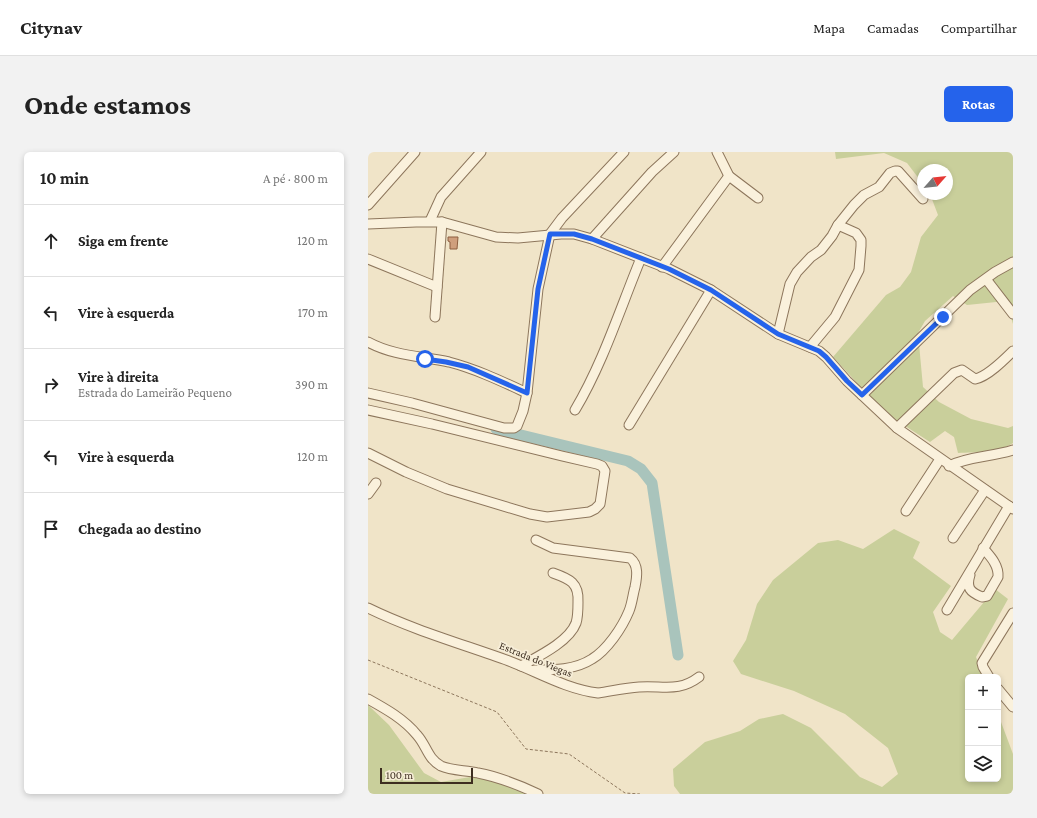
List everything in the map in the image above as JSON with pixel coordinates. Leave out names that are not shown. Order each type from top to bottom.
[{"type":"street","points":[[368,205],[416,152]]},
{"type":"street","points":[[430,222],[441,197],[480,152]]},
{"type":"street","points":[[368,393],[412,403],[504,428],[510,429],[517,426],[527,393],[538,289],[550,234],[562,218],[624,152]]},
{"type":"street","points":[[592,239],[652,172],[674,152]]},
{"type":"street","points":[[717,152],[729,176],[758,198]]},
{"type":"street","points":[[778,334],[790,284],[797,272],[811,257],[821,250],[854,205],[864,196],[879,187],[892,171],[898,171],[917,192]]},
{"type":"street","points":[[662,267],[729,176]]},
{"type":"street","points":[[435,317],[442,222]]},
{"type":"street","points":[[368,224],[442,222],[496,237],[518,238],[550,234],[574,234],[592,239],[669,269],[711,290],[778,334],[810,347],[826,357],[847,381],[897,428],[949,466],[1011,508],[983,548],[947,610]]},
{"type":"street","points":[[810,347],[835,317],[859,270],[860,240],[856,233],[838,225]]},
{"type":"street","points":[[574,410],[586,392],[641,258]]},
{"type":"street","points":[[368,259],[437,287]]},
{"type":"street","points":[[862,395],[970,290],[1013,262]]},
{"type":"street","points":[[986,279],[1013,314]]},
{"type":"street","points":[[629,425],[711,290]]},
{"type":"street","points":[[368,342],[395,353],[468,367],[527,393]]},
{"type":"street","points":[[897,428],[954,373],[962,370],[975,379],[979,378],[1013,351]]},
{"type":"street","points":[[368,410],[598,464],[605,470],[604,484],[600,504],[595,509],[589,512],[547,517],[530,514],[447,489],[406,472],[368,453]]},
{"type":"street","points":[[949,466],[961,461],[1000,455],[1013,450]]},
{"type":"street","points":[[906,511],[940,459]]},
{"type":"street","points":[[368,494],[376,483]]},
{"type":"street","points":[[954,538],[985,490]]},
{"type":"street","points":[[530,670],[566,669],[592,660],[606,648],[617,633],[630,610],[637,574],[636,565],[630,558],[553,548],[536,540]]},
{"type":"street","points":[[974,564],[968,580],[969,588],[978,595],[985,597],[999,574],[997,567],[983,548]]},
{"type":"street","points":[[521,666],[558,643],[569,634],[576,624],[578,592],[575,585],[553,573]]},
{"type":"street","name":"Estrada do Viegas","points":[[368,608],[423,631],[521,666],[556,682],[590,692],[598,693],[637,687],[679,687],[693,682],[699,677]]},
{"type":"street","points":[[987,674],[982,663],[1013,613]]},
{"type":"street","points":[[1001,693],[1013,707]]},
{"type":"street","points":[[368,699],[398,717],[411,728],[419,737],[431,759],[441,766],[504,779],[538,794]]},
{"type":"path","points":[[368,660],[497,712],[526,749],[568,754],[625,793],[640,794]]},
{"type":"green space","points":[[835,152],[1013,152],[1013,324],[1006,301],[967,305],[953,296],[925,321],[918,333],[923,387],[939,402],[971,419],[1008,428],[1013,426],[1013,443],[1001,449],[958,453],[954,437],[945,431],[930,442],[885,413],[833,357],[886,295],[900,287],[911,272],[921,237],[938,215],[932,200],[953,200],[953,164],[917,164],[917,176],[907,163],[884,153],[836,159]]},
{"type":"green space","points":[[894,529],[920,542],[913,558],[951,586],[933,612],[940,632],[952,640],[995,589],[1008,599],[976,657],[983,674],[965,674],[965,782],[1001,782],[1001,722],[1013,754],[1013,794],[680,794],[674,786],[673,769],[705,742],[740,731],[759,719],[783,714],[811,728],[860,777],[882,787],[898,774],[888,748],[845,714],[794,691],[741,674],[733,661],[746,640],[757,604],[773,580],[818,543],[838,540],[863,549]]},
{"type":"green space","points":[[368,705],[389,725],[424,773],[441,782],[470,777],[501,782],[530,794],[368,794]]},
{"type":"building","points":[[448,237],[458,237],[457,249],[450,249]]},
{"type":"waterway","points":[[496,429],[628,461],[641,469],[652,483],[678,655]]},
{"type":"route","points":[[425,359],[468,367],[496,378],[527,393],[538,289],[550,234],[574,234],[592,239],[669,269],[711,290],[778,334],[819,351],[862,395],[943,317]]}]
